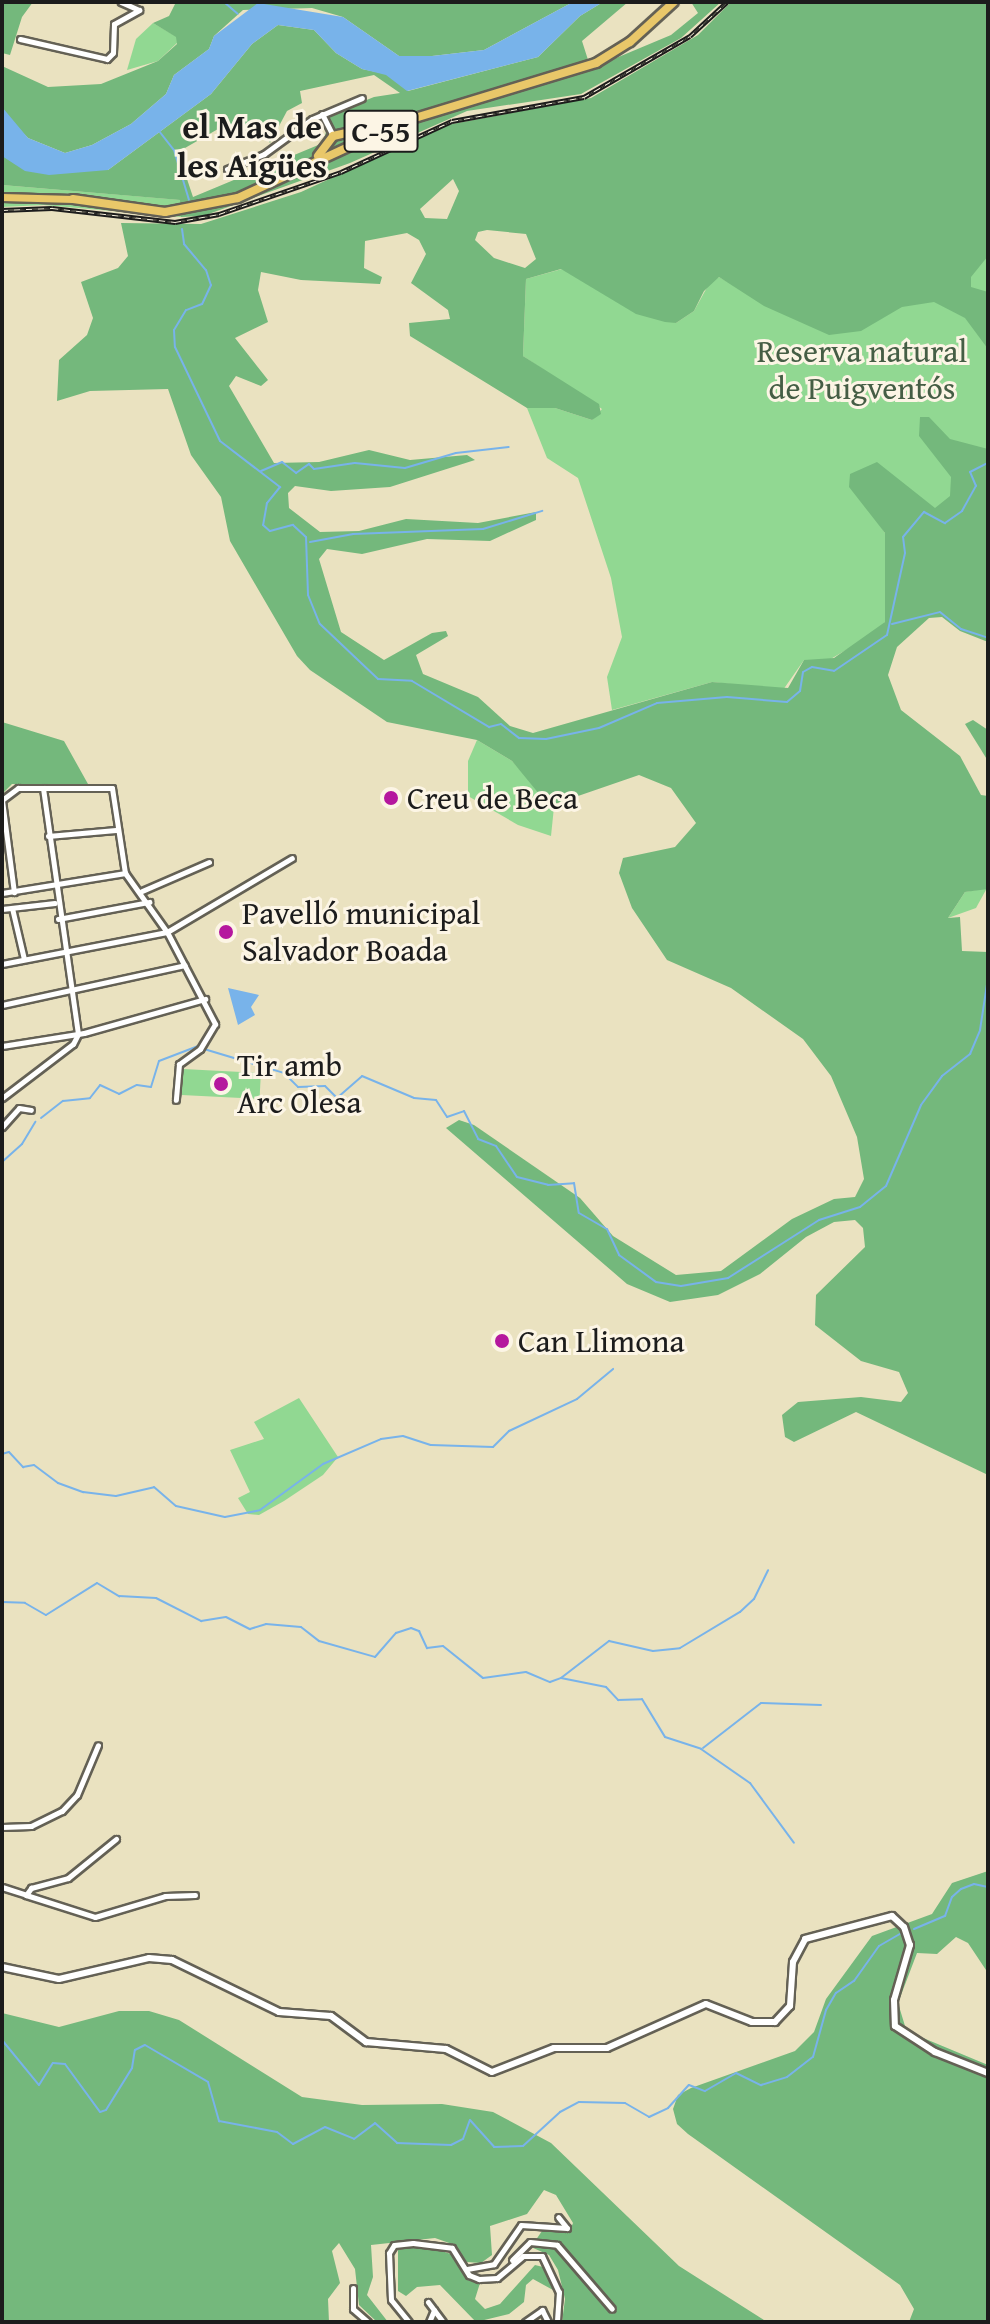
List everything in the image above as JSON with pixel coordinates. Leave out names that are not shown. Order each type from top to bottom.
[{"type":"highway","name":"C-55","points":[[73,199],[196,205],[241,192],[424,110],[582,66],[624,42],[671,2]]},
{"type":"highway","name":"C-55","points":[[73,199],[165,212],[238,198],[405,121],[581,71],[621,49],[671,2]]},
{"type":"highway","points":[[318,156],[333,136],[363,129],[367,133]]},
{"type":"main road","name":"C-55","points":[[4,196],[73,199]]},
{"type":"street","points":[[20,39],[107,59],[114,48],[114,24],[138,12],[133,5],[121,2]]},
{"type":"street","points":[[227,169],[264,154],[322,114],[362,98]]},
{"type":"street","points":[[322,114],[333,136]]},
{"type":"street","points":[[14,892],[2,800],[15,788],[112,788],[125,873],[149,902],[205,999],[214,1032],[179,1064],[176,1100]]},
{"type":"street","points":[[2,1098],[73,1044],[78,1034],[55,903],[43,788]]},
{"type":"street","points":[[48,836],[116,830]]},
{"type":"street","points":[[2,964],[167,932],[292,858]]},
{"type":"street","points":[[142,891],[209,862]]},
{"type":"street","points":[[2,893],[54,887],[125,873]]},
{"type":"street","points":[[58,919],[149,902]]},
{"type":"street","points":[[2,909],[55,903]]},
{"type":"street","points":[[12,908],[24,959]]},
{"type":"street","points":[[2,1005],[185,964]]},
{"type":"street","points":[[2,1046],[78,1034],[205,999]]},
{"type":"street","points":[[2,1127],[19,1108],[31,1110]]},
{"type":"street","points":[[2,1827],[31,1826],[62,1811],[77,1795],[98,1745]]},
{"type":"street","points":[[26,1895],[31,1888],[80,1871],[116,1839]]},
{"type":"street","points":[[2,1887],[95,1917],[165,1896],[195,1895]]},
{"type":"street","points":[[2,1967],[59,1979],[149,1958],[172,1960],[279,2012],[331,2016],[366,2042],[446,2049],[492,2072],[554,2048],[607,2048],[706,2004],[752,2022],[775,2022],[790,2006],[793,1962],[801,1942],[820,1932],[892,1916],[904,1927],[910,1945],[894,2000],[895,2026],[935,2052],[988,2073]]},
{"type":"street","points":[[465,2269],[491,2267],[523,2224],[567,2228],[558,2217]]},
{"type":"street","points":[[409,2322],[390,2298],[392,2246],[449,2247],[473,2277],[494,2279],[530,2242],[557,2245],[612,2309]]},
{"type":"street","points":[[509,2264],[530,2254],[547,2261],[561,2299],[557,2322]]},
{"type":"street","points":[[353,2288],[354,2311],[368,2322]]},
{"type":"street","points":[[428,2302],[443,2322]]},
{"type":"street","points":[[429,2322],[434,2310]]},
{"type":"street","points":[[525,2322],[542,2310],[548,2322]]},
{"type":"green space","points":[[2,2],[33,2],[22,17],[10,55],[2,53]]},
{"type":"green space","points":[[176,2],[573,2],[484,50],[432,56],[399,56],[343,17],[312,8],[243,10],[214,36],[209,49],[174,75],[166,94],[131,124],[92,145],[65,153],[28,138],[9,118],[2,107],[2,66],[48,87],[101,84],[158,61],[177,44],[176,37],[153,23],[169,16]]},
{"type":"green space","points":[[603,2],[628,2],[582,41],[589,63],[597,66],[671,35],[698,13],[691,2],[721,2],[681,38],[581,94],[467,111],[350,163],[203,216],[181,217],[180,200],[2,185],[2,156],[108,170],[211,94],[252,44],[278,25],[314,30],[336,53],[362,69],[386,74],[408,91],[538,57],[580,16]],"holes":[[[374,75],[400,93],[374,97],[317,120],[327,128],[323,143],[193,197],[178,152],[225,125],[243,141],[262,129],[270,143],[287,111],[302,103],[300,91]]]},
{"type":"green space","points":[[731,2],[988,2],[988,256],[971,277],[971,287],[988,292],[988,349],[965,318],[934,302],[902,307],[861,331],[829,335],[764,306],[719,277],[704,291],[694,311],[676,323],[636,314],[561,269],[526,279],[523,356],[599,404],[601,414],[592,420],[555,408],[527,408],[410,336],[409,323],[450,319],[448,310],[411,283],[426,254],[419,240],[407,233],[365,241],[364,268],[382,277],[380,284],[301,280],[261,272],[258,290],[268,322],[235,338],[268,380],[261,386],[236,376],[229,386],[274,463],[319,462],[369,450],[410,460],[467,455],[475,460],[390,487],[331,491],[295,486],[288,493],[289,508],[320,532],[359,531],[406,519],[478,523],[536,512],[536,520],[490,541],[427,539],[362,554],[327,549],[319,559],[341,632],[384,660],[432,633],[446,631],[448,636],[416,655],[423,674],[478,697],[510,726],[533,733],[712,682],[788,688],[804,660],[834,658],[885,622],[885,533],[849,487],[850,474],[877,462],[935,508],[950,496],[951,477],[919,436],[920,417],[929,417],[950,439],[988,449],[988,642],[960,631],[942,617],[929,618],[897,647],[888,675],[901,710],[960,756],[981,795],[988,796],[988,889],[965,892],[948,918],[960,917],[962,951],[988,952],[988,1475],[856,1412],[794,1442],[785,1437],[782,1415],[798,1402],[861,1397],[901,1402],[908,1393],[899,1372],[861,1361],[815,1325],[816,1295],[865,1247],[863,1228],[855,1220],[834,1222],[806,1237],[760,1274],[718,1295],[670,1302],[627,1284],[446,1128],[459,1120],[474,1125],[580,1198],[613,1236],[676,1275],[721,1271],[792,1219],[834,1199],[855,1197],[864,1179],[857,1137],[831,1076],[803,1039],[731,988],[667,960],[632,908],[619,873],[623,858],[675,847],[696,823],[671,788],[639,775],[549,806],[512,761],[477,740],[387,722],[310,670],[297,656],[230,541],[221,497],[191,455],[168,389],[90,391],[57,401],[59,360],[87,335],[93,318],[81,282],[118,268],[128,256],[121,223],[201,224],[301,192],[447,125],[591,98],[698,35]],"holes":[[[453,179],[459,191],[447,219],[425,218],[420,209]],[[478,232],[526,234],[536,259],[525,268],[494,258],[475,240]]]},
{"type":"green space","points":[[153,23],[177,37],[177,43],[158,61],[127,70],[136,39]]},
{"type":"green space","name":"Reserva natural de Puigventós","points":[[988,107],[988,527],[867,505],[885,533],[885,622],[880,630],[829,660],[804,660],[783,690],[712,682],[612,710],[607,677],[622,637],[611,578],[578,478],[547,458],[527,408],[555,408],[592,420],[602,409],[523,356],[526,279],[562,269],[676,323],[694,311],[710,282],[719,277],[735,286]]},
{"type":"green space","points":[[2,185],[181,200],[181,217],[44,205],[2,207]]},
{"type":"green space","points":[[973,720],[988,730],[988,761],[965,724]]},
{"type":"green space","points":[[2,722],[64,741],[88,784],[12,784],[2,794]]},
{"type":"green space","points":[[477,740],[512,761],[554,807],[551,836],[518,825],[468,796],[468,761]]},
{"type":"green space","points":[[987,888],[976,908],[948,918],[965,892]]},
{"type":"green space","name":"Tir amb Arc Olesa","points":[[183,1069],[261,1073],[260,1099],[182,1095]]},
{"type":"green space","points":[[299,1398],[338,1457],[323,1475],[284,1501],[259,1515],[248,1514],[238,1498],[250,1492],[230,1450],[264,1439],[254,1422]]},
{"type":"green space","points":[[988,1871],[988,1973],[968,1943],[956,1937],[937,1954],[917,1953],[898,2003],[905,2026],[916,2035],[988,2065],[988,2322],[909,2322],[914,2309],[900,2285],[688,2134],[677,2124],[673,2109],[678,2095],[691,2088],[795,2051],[814,2032],[826,1999],[872,1936],[932,1914],[952,1883]]},
{"type":"green space","points":[[119,2011],[149,2011],[179,2020],[302,2097],[362,2105],[442,2104],[493,2112],[551,2143],[679,2266],[767,2322],[562,2322],[565,2299],[558,2270],[549,2255],[531,2247],[542,2231],[569,2233],[573,2223],[556,2195],[544,2190],[527,2214],[490,2226],[492,2255],[481,2263],[467,2262],[452,2244],[435,2238],[371,2245],[373,2277],[367,2295],[388,2322],[377,2322],[359,2305],[355,2269],[339,2243],[332,2251],[340,2283],[328,2299],[329,2322],[2,2322],[2,2013],[59,2027]]},
{"type":"green space","points":[[422,2245],[451,2254],[465,2276],[480,2283],[475,2299],[485,2309],[500,2304],[535,2265],[543,2267],[553,2290],[533,2279],[526,2285],[524,2302],[509,2314],[476,2322],[440,2285],[417,2287],[406,2296],[398,2291],[398,2250]]},
{"type":"water","points":[[573,2],[603,2],[580,16],[538,57],[407,91],[386,75],[362,69],[336,53],[314,30],[278,25],[252,44],[211,94],[108,170],[49,175],[25,171],[2,156],[2,107],[28,138],[65,153],[92,145],[131,124],[166,94],[174,75],[209,49],[214,36],[258,3],[343,17],[399,56],[432,56],[484,50]]},
{"type":"water","points":[[228,988],[259,995],[251,1007],[255,1015],[238,1025]]},
{"type":"waterway","points":[[224,2],[238,14]]},
{"type":"waterway","points":[[159,131],[174,150],[189,200]]},
{"type":"waterway","points":[[182,229],[184,244],[206,270],[211,285],[202,304],[186,310],[174,330],[175,347],[220,441],[280,487],[267,503],[263,525],[270,531],[293,525],[306,537],[308,595],[320,624],[378,679],[412,681],[489,727],[501,724],[519,738],[546,739],[599,728],[657,703],[727,697],[787,702],[800,691],[803,672],[812,667],[834,671],[887,635],[905,553],[903,537],[924,512],[945,523],[962,511],[976,486],[970,472],[988,463]]},
{"type":"waterway","points":[[261,471],[282,462],[296,473],[309,464],[314,469],[355,463],[405,468],[456,453],[509,447]]},
{"type":"waterway","points":[[310,542],[353,534],[483,529],[542,511]]},
{"type":"waterway","points":[[892,624],[940,612],[961,629],[988,638]]},
{"type":"waterway","points":[[204,1049],[284,1073],[298,1087],[325,1086],[337,1098],[362,1076],[414,1098],[436,1100],[447,1117],[464,1111],[478,1139],[496,1146],[517,1177],[548,1185],[574,1183],[579,1213],[607,1229],[619,1255],[656,1282],[681,1286],[728,1278],[819,1220],[860,1207],[886,1186],[921,1105],[942,1076],[970,1054],[980,1030],[988,978]]},
{"type":"waterway","points":[[41,1118],[63,1101],[90,1098],[100,1085],[119,1094],[137,1085],[151,1087],[159,1061],[198,1046]]},
{"type":"waterway","points":[[2,1162],[22,1144],[35,1122]]},
{"type":"waterway","points":[[2,1454],[9,1452],[23,1467],[34,1465],[58,1483],[83,1492],[116,1496],[154,1487],[176,1506],[225,1517],[260,1510],[323,1464],[381,1439],[403,1436],[431,1445],[493,1447],[509,1431],[577,1399],[613,1369]]},
{"type":"waterway","points":[[561,1678],[609,1641],[653,1651],[680,1648],[740,1612],[754,1599],[768,1570]]},
{"type":"waterway","points":[[2,1602],[25,1603],[46,1615],[97,1583],[119,1596],[156,1598],[201,1621],[226,1617],[250,1629],[266,1624],[301,1627],[319,1641],[375,1657],[396,1633],[411,1628],[419,1631],[427,1648],[443,1646],[483,1678],[526,1672],[550,1682],[561,1678],[606,1687],[618,1700],[642,1699],[665,1737],[701,1749],[750,1783],[794,1843]]},
{"type":"waterway","points":[[703,1748],[761,1703],[821,1705]]},
{"type":"waterway","points":[[914,1929],[945,1916],[952,1897],[961,1889],[974,1884],[988,1887]]},
{"type":"waterway","points":[[2,2040],[39,2085],[53,2063],[65,2064],[100,2112],[106,2110],[132,2068],[135,2050],[145,2045],[208,2082],[219,2121],[277,2132],[293,2144],[325,2127],[354,2139],[375,2123],[397,2143],[451,2145],[463,2139],[470,2120],[494,2147],[523,2146],[560,2112],[579,2102],[625,2103],[649,2117],[668,2108],[689,2085],[705,2091],[736,2073],[761,2085],[787,2077],[813,2057],[826,2010],[836,1993],[854,1981],[879,1946],[900,1934]]},
{"type":"railway","points":[[2,210],[52,208],[175,222],[219,214],[341,172],[452,121],[584,97],[690,36],[727,2]]},
{"type":"place","name":"Creu de Beca","points":[[391,798]]},
{"type":"place","name":"Pavelló municipal Salvador Boada","points":[[226,932]]},
{"type":"place","name":"Tir amb Arc Olesa","points":[[221,1084]]},
{"type":"place","name":"Can Llimona","points":[[502,1341]]},
{"type":"district","name":"el Mas de les Aigües","points":[[252,144]]}]
